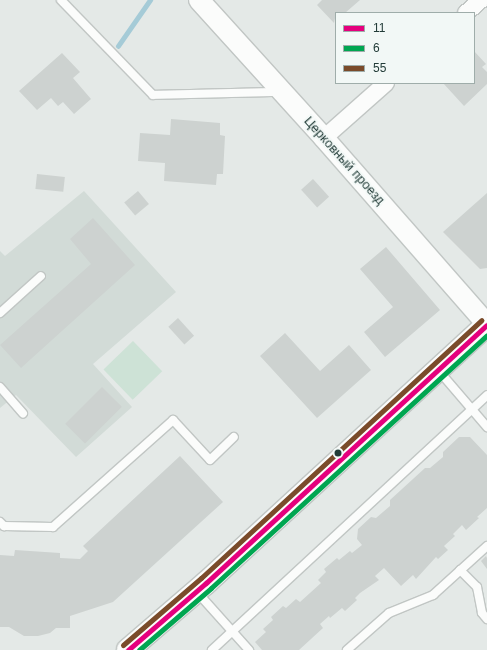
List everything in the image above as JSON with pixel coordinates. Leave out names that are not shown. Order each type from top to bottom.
[{"type":"main road","points":[[128,650],[197,591],[487,324]]},
{"type":"street","name":"Церковный проезд","points":[[199,0],[324,138],[487,324]]},
{"type":"street","points":[[467,12],[481,0]]},
{"type":"street","points":[[324,138],[385,84]]},
{"type":"lane","points":[[61,0],[153,95],[281,92]]},
{"type":"lane","points":[[0,313],[42,276]]},
{"type":"lane","points":[[438,370],[487,427]]},
{"type":"lane","points":[[0,386],[23,413]]},
{"type":"lane","points":[[212,650],[487,394]]},
{"type":"lane","points":[[0,522],[4,526],[53,527],[173,420],[210,460],[234,437]]},
{"type":"lane","points":[[347,650],[389,612],[433,595],[487,546]]},
{"type":"lane","points":[[460,570],[477,587],[482,613],[487,619]]},
{"type":"lane","points":[[197,591],[249,650]]},
{"type":"shaded area","points":[[84,191],[176,292],[93,364],[132,407],[76,457],[16,395],[0,408],[0,251],[5,256]]},
{"type":"green space","points":[[133,341],[162,371],[133,400],[104,369]]},
{"type":"building","points":[[322,0],[360,0],[346,12],[335,12],[334,23],[317,5]]},
{"type":"building","points":[[475,52],[486,64],[482,67],[487,72],[487,84],[464,106],[444,84],[475,84]]},
{"type":"building","points":[[62,53],[80,72],[73,78],[91,99],[74,114],[63,102],[58,106],[51,98],[37,110],[19,91]]},
{"type":"building","points":[[171,119],[220,123],[220,135],[225,136],[223,174],[217,174],[216,185],[164,181],[165,163],[138,161],[140,133],[170,135]]},
{"type":"building","points":[[37,174],[65,177],[63,192],[35,189]]},
{"type":"building","points":[[313,179],[329,197],[317,208],[301,190]]},
{"type":"building","points":[[138,191],[149,204],[135,216],[124,203]]},
{"type":"building","points":[[487,193],[487,268],[480,269],[443,232]]},
{"type":"building","points":[[93,218],[135,265],[21,368],[0,345],[91,264],[70,239]]},
{"type":"building","points":[[386,247],[440,310],[385,357],[364,332],[393,307],[360,269]]},
{"type":"building","points":[[178,318],[194,336],[184,345],[168,327]]},
{"type":"building","points":[[285,333],[320,371],[349,345],[371,370],[317,418],[260,356]]},
{"type":"building","points":[[102,387],[122,407],[85,444],[65,424]]},
{"type":"building","points":[[459,437],[470,437],[487,455],[487,508],[477,517],[479,518],[466,530],[462,525],[453,534],[455,536],[444,546],[448,550],[438,559],[436,557],[416,579],[413,575],[401,586],[384,568],[375,576],[379,580],[360,593],[355,598],[357,600],[345,611],[342,608],[330,618],[329,616],[320,624],[323,628],[299,650],[262,650],[255,642],[266,632],[263,629],[273,620],[271,617],[283,606],[286,608],[296,599],[300,602],[321,583],[318,580],[326,572],[324,569],[337,558],[339,560],[350,551],[352,553],[362,545],[357,539],[358,529],[371,517],[376,518],[390,506],[390,500],[425,468],[430,468],[443,457],[443,452]]},
{"type":"building","points":[[180,456],[223,502],[113,602],[70,616],[70,628],[56,628],[50,633],[38,636],[24,636],[9,627],[0,627],[0,555],[14,556],[15,550],[60,553],[60,558],[80,559],[88,551],[83,546]]},
{"type":"building","points":[[486,556],[487,558],[487,569],[481,561]]},
{"type":"waterway","points":[[118,46],[150,0]]},
{"type":"transit line","name":"55","points":[[123,645],[201,578],[482,320]]},
{"type":"transit line","name":"11","points":[[128,650],[206,583],[487,325]]},
{"type":"transit line","name":"6","points":[[139,650],[211,588],[487,335]]}]
